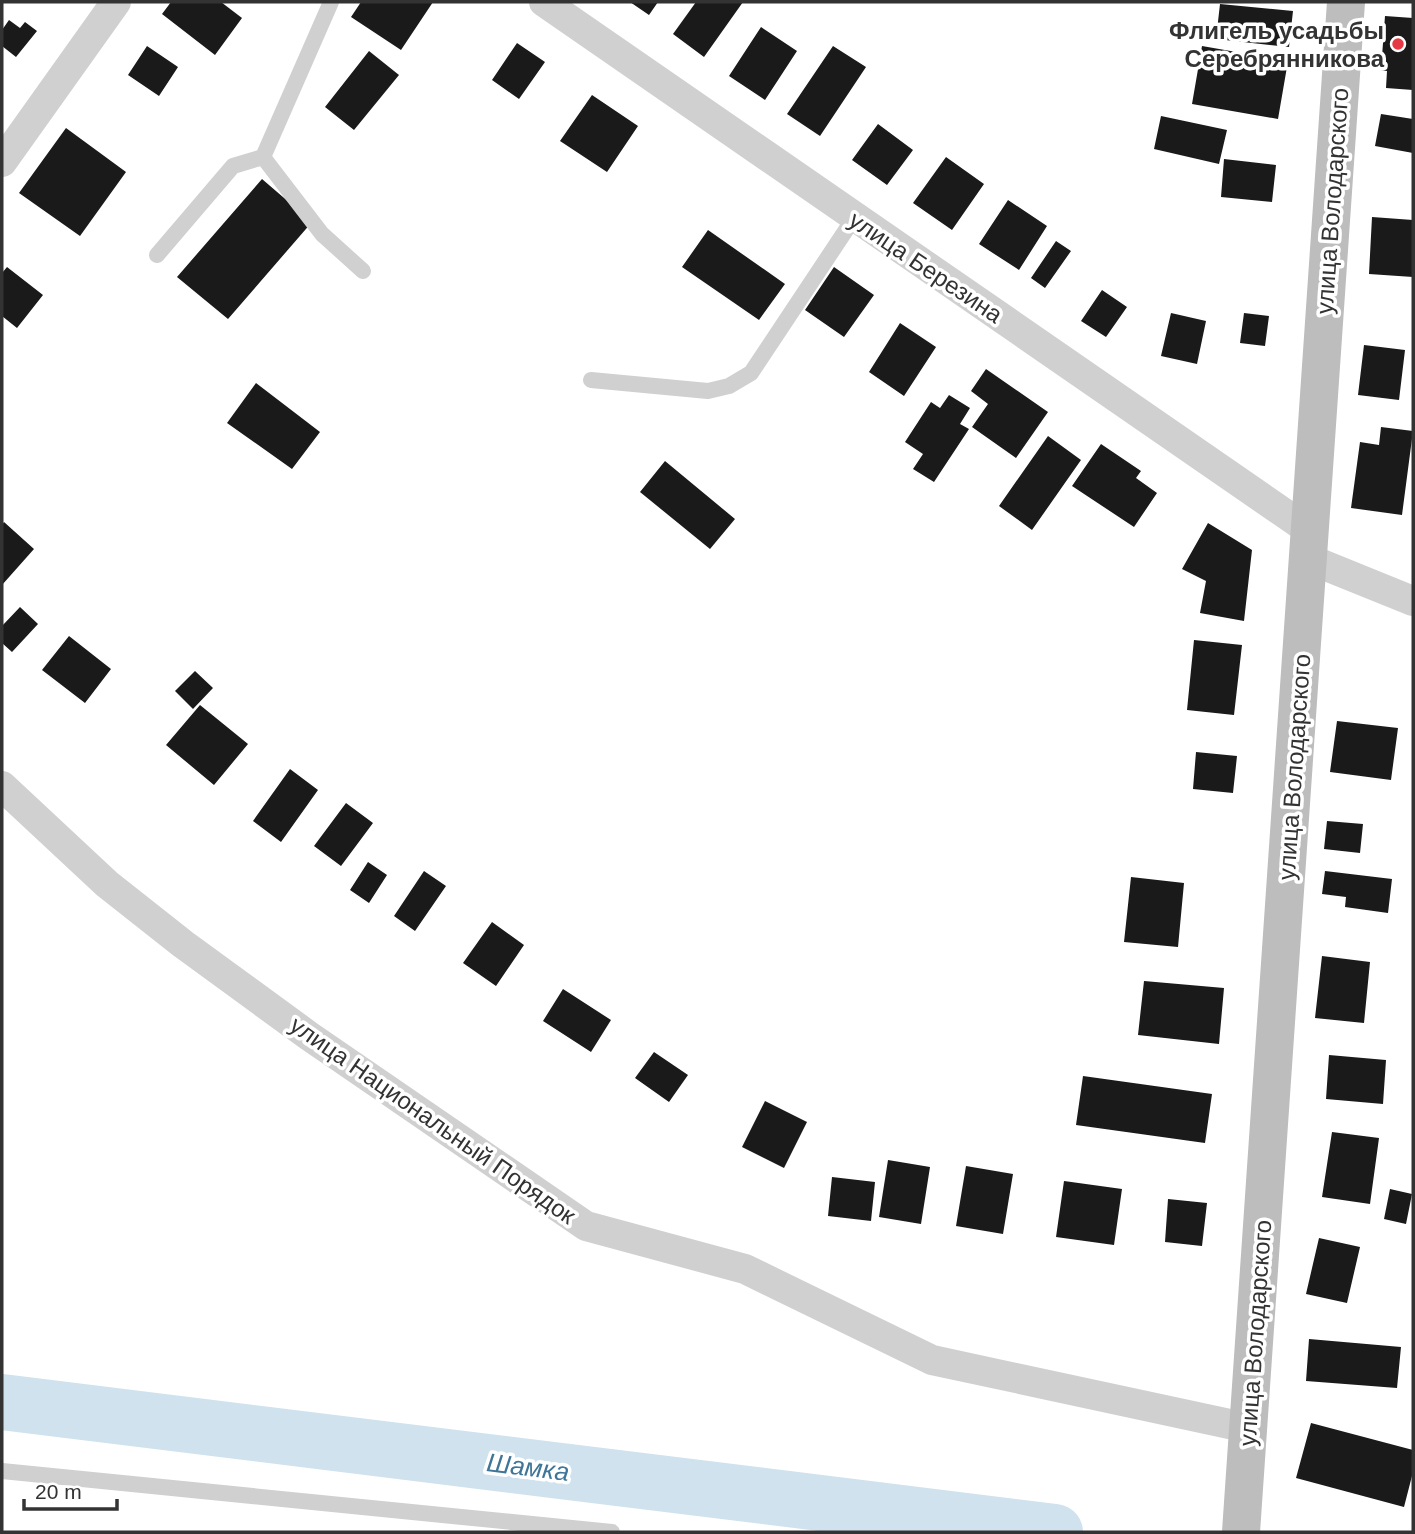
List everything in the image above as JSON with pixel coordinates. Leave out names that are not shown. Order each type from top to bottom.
[{"type":"main road","name":"улица Володарского","points":[[1241,1532],[1346,2]]},
{"type":"street","points":[[2,162],[116,2]]},
{"type":"street","name":"улица Березина","points":[[544,2],[854,218],[1309,545],[1413,601]]},
{"type":"street","name":"улица Национальный Порядок","points":[[2,786],[107,884],[183,944],[309,1036],[586,1226],[745,1269],[932,1360],[1248,1428]]},
{"type":"lane","points":[[157,255],[233,166],[263,157],[331,2]]},
{"type":"lane","points":[[263,157],[322,233],[363,271]]},
{"type":"lane","points":[[591,380],[708,391],[729,386],[751,373],[854,218]]},
{"type":"lane","points":[[2,1471],[612,1532]]},
{"type":"building","points":[[171,2],[221,2],[242,18],[215,55],[162,14]]},
{"type":"building","points":[[361,2],[433,2],[401,50],[351,17]]},
{"type":"building","points":[[630,2],[658,2],[649,15]]},
{"type":"building","points":[[696,2],[743,2],[704,57],[673,34]]},
{"type":"building","points":[[1220,4],[1293,11],[1289,47],[1216,39]]},
{"type":"building","name":"Флигель усадьбы Серебрянникова","points":[[1385,16],[1413,18],[1413,90],[1386,88],[1387,71],[1381,70]]},
{"type":"building","points":[[9,20],[20,28],[25,22],[37,31],[16,57],[2,46],[2,30]]},
{"type":"building","points":[[761,27],[797,51],[765,100],[729,76]]},
{"type":"building","points":[[517,43],[545,62],[519,99],[492,80]]},
{"type":"building","points":[[147,46],[178,67],[159,96],[128,75]]},
{"type":"building","points":[[833,46],[866,67],[820,136],[787,114]]},
{"type":"building","points":[[1202,46],[1288,61],[1278,119],[1192,104]]},
{"type":"building","points":[[369,51],[399,75],[354,130],[325,107]]},
{"type":"building","points":[[592,95],[638,126],[607,172],[560,141]]},
{"type":"building","points":[[1381,114],[1413,119],[1413,153],[1375,146]]},
{"type":"building","points":[[1161,116],[1227,130],[1219,164],[1154,149]]},
{"type":"building","points":[[878,124],[913,150],[887,185],[852,160]]},
{"type":"building","points":[[66,128],[126,172],[80,236],[19,193]]},
{"type":"building","points":[[946,157],[984,184],[952,230],[913,203]]},
{"type":"building","points":[[1224,159],[1276,165],[1272,202],[1221,197]]},
{"type":"building","points":[[262,179],[312,222],[228,319],[177,277]]},
{"type":"building","points":[[1008,200],[1047,226],[1019,270],[979,244]]},
{"type":"building","points":[[1372,217],[1413,220],[1413,277],[1369,274]]},
{"type":"building","points":[[708,230],[785,284],[759,320],[682,267]]},
{"type":"building","points":[[1056,241],[1071,251],[1045,288],[1031,278]]},
{"type":"building","points":[[7,267],[43,295],[17,328],[2,316],[2,273]]},
{"type":"building","points":[[834,267],[874,295],[844,337],[805,310]]},
{"type":"building","points":[[1102,290],[1127,307],[1106,337],[1081,321]]},
{"type":"building","points":[[1171,313],[1206,321],[1197,364],[1161,356]]},
{"type":"building","points":[[1244,313],[1269,316],[1265,346],[1240,343]]},
{"type":"building","points":[[900,323],[936,347],[904,396],[869,372]]},
{"type":"building","points":[[1364,345],[1405,350],[1399,400],[1358,395]]},
{"type":"building","points":[[986,369],[1048,412],[1016,458],[972,427],[988,404],[971,391]]},
{"type":"building","points":[[256,383],[320,432],[292,469],[227,423]]},
{"type":"building","points":[[949,395],[970,408],[960,424],[969,429],[934,482],[913,469],[923,454],[905,442],[931,402],[940,408]]},
{"type":"building","points":[[1381,427],[1413,431],[1402,515],[1351,508],[1360,442],[1379,445]]},
{"type":"building","points":[[1048,436],[1081,460],[1032,530],[999,506]]},
{"type":"building","points":[[1101,444],[1141,471],[1136,478],[1157,493],[1134,527],[1072,486]]},
{"type":"building","points":[[665,461],[735,519],[710,549],[640,492]]},
{"type":"building","points":[[4,522],[34,549],[2,585],[2,525]]},
{"type":"building","points":[[1208,523],[1252,550],[1244,621],[1200,613],[1206,581],[1182,569]]},
{"type":"building","points":[[20,607],[38,624],[12,652],[2,643],[2,626]]},
{"type":"building","points":[[69,636],[111,669],[85,703],[42,670]]},
{"type":"building","points":[[1194,640],[1242,645],[1234,715],[1187,710]]},
{"type":"building","points":[[195,671],[213,688],[193,709],[175,691]]},
{"type":"building","points":[[200,705],[248,744],[214,785],[166,745]]},
{"type":"building","points":[[1337,721],[1398,728],[1391,780],[1330,772]]},
{"type":"building","points":[[1196,752],[1237,756],[1233,793],[1193,789]]},
{"type":"building","points":[[290,769],[318,790],[281,842],[253,821]]},
{"type":"building","points":[[346,803],[373,823],[341,866],[314,846]]},
{"type":"building","points":[[1327,821],[1363,824],[1360,853],[1324,849]]},
{"type":"building","points":[[368,862],[387,875],[369,903],[350,890]]},
{"type":"building","points":[[424,871],[446,886],[415,931],[394,916]]},
{"type":"building","points":[[1325,871],[1392,879],[1388,913],[1345,907],[1346,897],[1322,894]]},
{"type":"building","points":[[1131,877],[1184,883],[1178,947],[1124,942]]},
{"type":"building","points":[[492,922],[524,945],[496,986],[463,963]]},
{"type":"building","points":[[1322,956],[1370,962],[1364,1023],[1315,1018]]},
{"type":"building","points":[[1144,981],[1224,988],[1219,1044],[1138,1035]]},
{"type":"building","points":[[563,989],[611,1020],[591,1052],[543,1021]]},
{"type":"building","points":[[654,1052],[688,1075],[669,1102],[635,1078]]},
{"type":"building","points":[[1329,1055],[1386,1060],[1383,1104],[1326,1099]]},
{"type":"building","points":[[1083,1076],[1212,1094],[1205,1143],[1076,1125]]},
{"type":"building","points":[[765,1101],[807,1122],[784,1168],[742,1147]]},
{"type":"building","points":[[1332,1132],[1379,1138],[1370,1204],[1322,1197]]},
{"type":"building","points":[[888,1160],[930,1167],[921,1224],[879,1217]]},
{"type":"building","points":[[966,1166],[1013,1174],[1003,1234],[956,1226]]},
{"type":"building","points":[[832,1177],[875,1182],[871,1221],[828,1216]]},
{"type":"building","points":[[1064,1181],[1122,1189],[1114,1245],[1056,1237]]},
{"type":"building","points":[[1390,1189],[1412,1194],[1406,1224],[1384,1219]]},
{"type":"building","points":[[1168,1199],[1207,1203],[1202,1246],[1165,1242]]},
{"type":"building","points":[[1319,1238],[1360,1247],[1347,1303],[1306,1294]]},
{"type":"building","points":[[1309,1339],[1401,1347],[1397,1388],[1306,1381]]},
{"type":"building","points":[[1311,1423],[1413,1450],[1413,1472],[1404,1507],[1296,1478]]},
{"type":"waterway","name":"Шамка","points":[[2,1402],[1055,1532]]},
{"type":"place","name":"Флигель усадьбы Серебрянникова","points":[[1398,44]]}]
